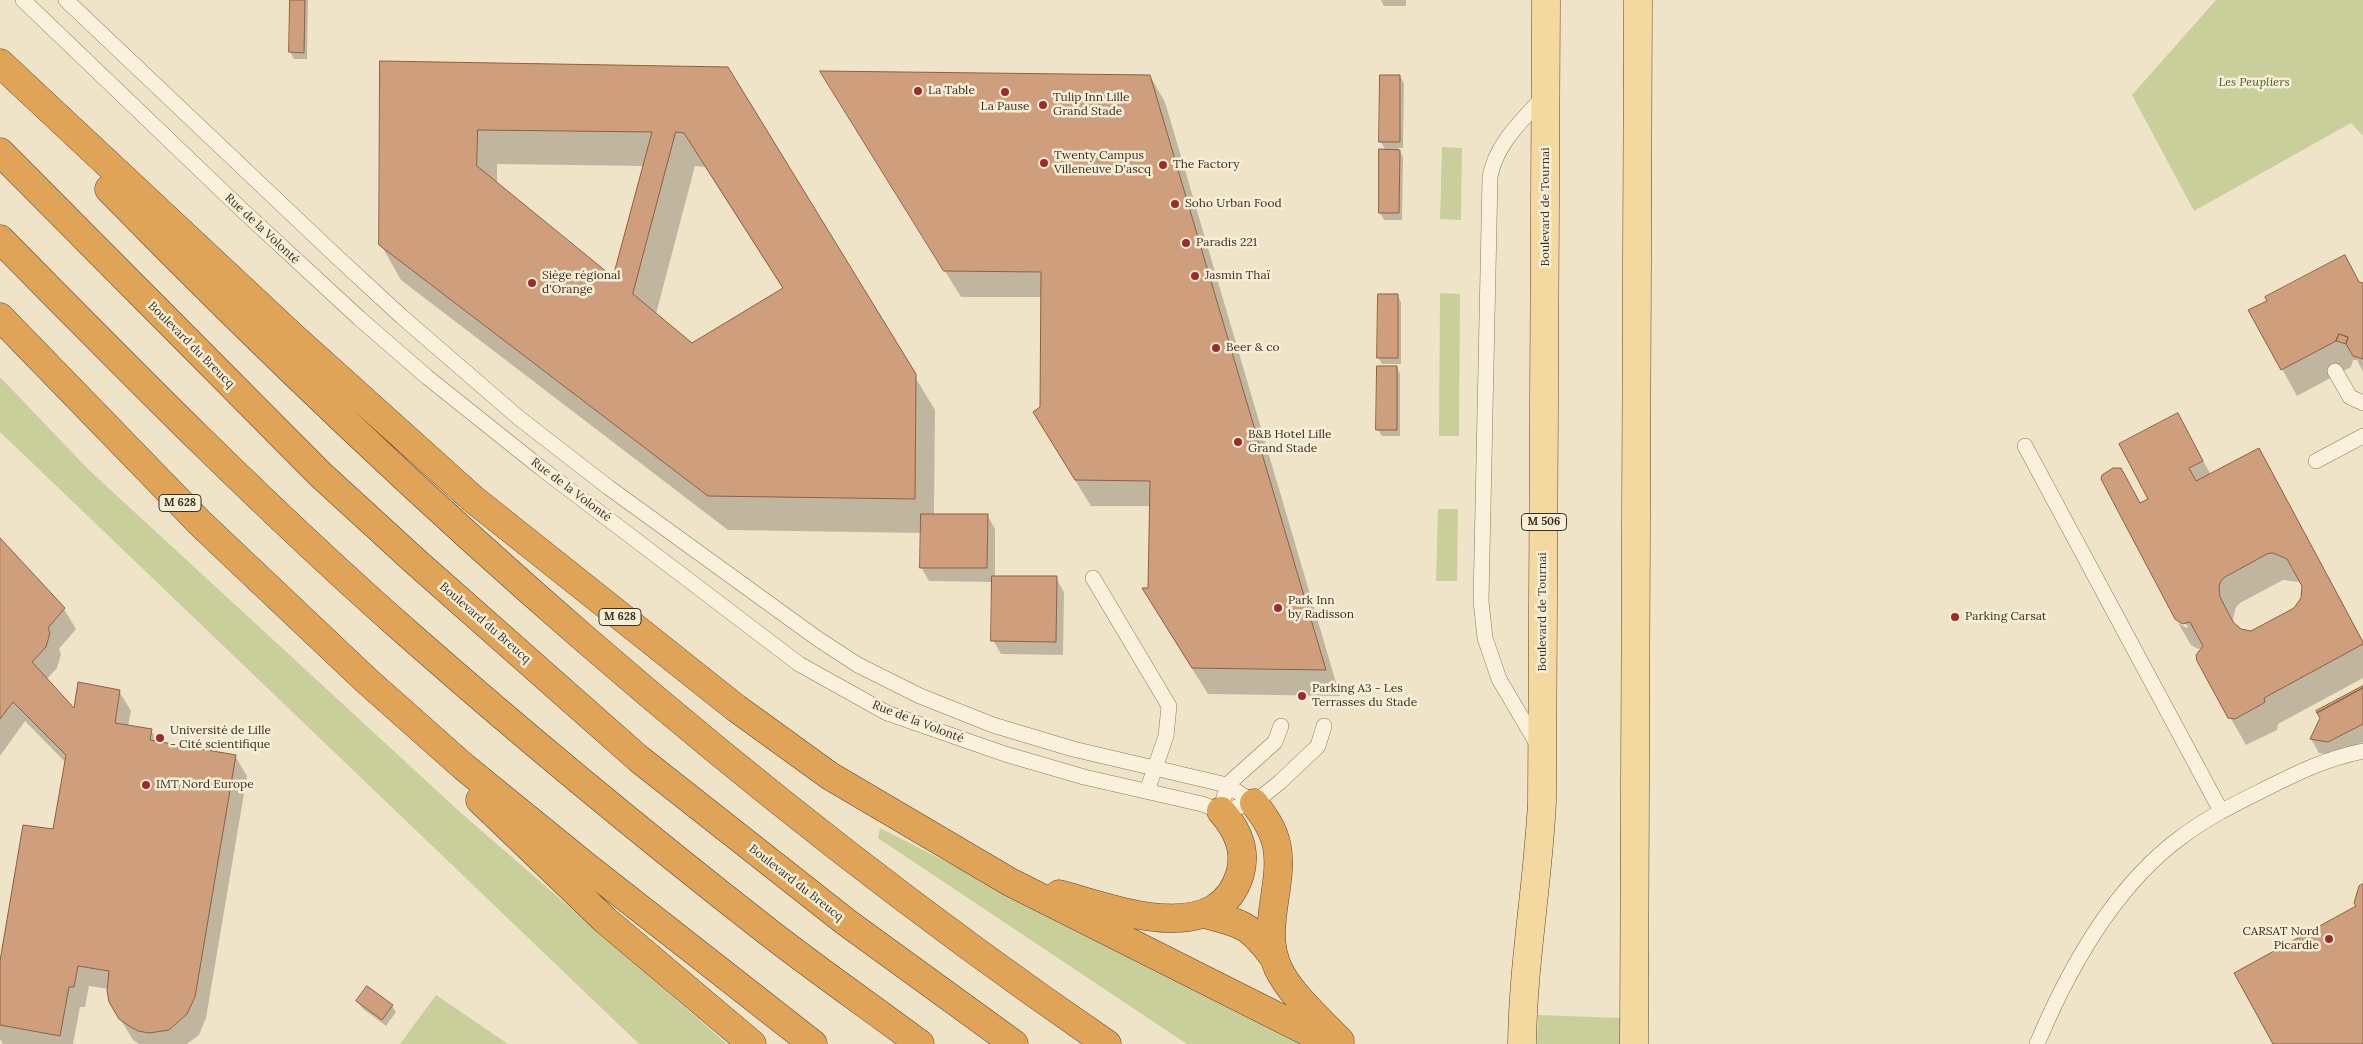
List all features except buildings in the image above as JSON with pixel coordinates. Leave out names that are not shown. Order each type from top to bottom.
[{"type":"highway","name":"M 628","points":[[0,63],[292,336],[473,499],[736,708],[830,776],[1010,882],[1332,1044]]},
{"type":"highway","name":"M 628","points":[[0,74],[232,315],[489,556],[703,738],[830,840],[967,944],[1107,1044]]},
{"type":"highway","name":"Boulevard du Breucq","points":[[0,152],[321,475],[632,752],[741,841],[846,922],[1014,1044]]},
{"type":"highway","points":[[0,239],[247,485],[405,631],[560,766],[767,931],[920,1044]]},
{"type":"highway","name":"M 628","points":[[0,317],[201,524],[367,681],[464,766],[594,873],[813,1044]]},
{"type":"highway","points":[[367,681],[432,755],[605,920],[752,1044]]},
{"type":"highway","points":[[1254,803],[1270,825],[1277,847],[1271,918],[1272,948],[1278,968],[1288,983],[1342,1044]]},
{"type":"highway","points":[[1010,882],[1139,915],[1170,919],[1204,914],[1215,908],[1226,898],[1236,885],[1242,866],[1242,849],[1236,832],[1221,811]]},
{"type":"highway","points":[[1204,914],[1223,918],[1249,928],[1260,938],[1276,959]]},
{"type":"main road","name":"Boulevard de Tournai","points":[[1522,1044],[1524,999],[1540,838],[1542,753],[1546,0]]},
{"type":"main road","points":[[1634,1044],[1638,0]]},
{"type":"lane","name":"Rue de la Volonté","points":[[23,0],[241,209],[359,318],[427,377],[540,468],[799,664],[887,713],[1006,754],[1084,777],[1202,804],[1221,811]]},
{"type":"lane","name":"Rue de la Volonté","points":[[66,0],[401,316],[519,418],[608,487],[818,639],[858,665],[920,696],[993,725],[1073,749],[1227,785],[1254,803]]},
{"type":"lane","points":[[1542,753],[1498,679],[1486,638],[1481,601],[1490,177],[1493,162],[1500,148],[1546,94]]},
{"type":"lane","points":[[2335,371],[2350,397],[2363,403]]},
{"type":"lane","points":[[2316,461],[2363,436]]},
{"type":"lane","points":[[2024,446],[2221,811]]},
{"type":"lane","points":[[1093,578],[1169,706],[1166,736],[1157,768],[1147,791]]},
{"type":"lane","points":[[1281,726],[1275,742],[1227,785],[1221,811],[1254,803],[1307,758],[1318,746],[1324,726]]},
{"type":"lane","points":[[2037,1044],[2090,940],[2132,883],[2178,839],[2221,811],[2319,762],[2363,751]]},
{"type":"green space","name":"Les Peupliers","points":[[2216,0],[2363,0],[2363,136],[2351,123],[2194,211],[2132,95]]},
{"type":"green space","points":[[1442,147],[1462,148],[1461,220],[1440,219]]},
{"type":"green space","points":[[1440,293],[1460,294],[1459,436],[1439,436]]},
{"type":"green space","points":[[0,377],[89,470],[460,812],[727,1044],[639,1044],[0,432]]},
{"type":"green space","points":[[1438,509],[1458,509],[1457,581],[1436,581]]},
{"type":"green space","points":[[880,828],[1304,1044],[1187,1044],[878,838]]},
{"type":"green space","points":[[436,995],[508,1044],[400,1044]]},
{"type":"green space","points":[[1538,1015],[1621,1018],[1620,1044],[1537,1044]]},
{"type":"place","name":"La Table","points":[[918,91]]},
{"type":"place","name":"La Pause","points":[[1005,92]]},
{"type":"place","name":"Tulip Inn Lille Grand Stade","points":[[1043,105]]},
{"type":"place","name":"Twenty Campus Villeneuve D'ascq","points":[[1044,163]]},
{"type":"place","name":"The Factory","points":[[1163,165]]},
{"type":"place","name":"Soho Urban Food","points":[[1175,204]]},
{"type":"place","name":"Paradis 221","points":[[1186,243]]},
{"type":"place","name":"Jasmin Thaï","points":[[1195,276]]},
{"type":"place","name":"Siège régional d'Orange","points":[[532,283]]},
{"type":"place","name":"Beer & co","points":[[1216,348]]},
{"type":"place","name":"B&B Hotel Lille Grand Stade","points":[[1238,442]]},
{"type":"place","name":"Park Inn by Radisson","points":[[1278,608]]},
{"type":"place","name":"Parking Carsat","points":[[1955,617]]},
{"type":"place","name":"Parking A3 - Les Terrasses du Stade","points":[[1302,696]]},
{"type":"place","name":"Université de Lille ‐ Cité scientifique","points":[[160,738]]},
{"type":"place","name":"IMT Nord Europe","points":[[146,785]]},
{"type":"place","name":"CARSAT Nord Picardie","points":[[2329,939]]}]
